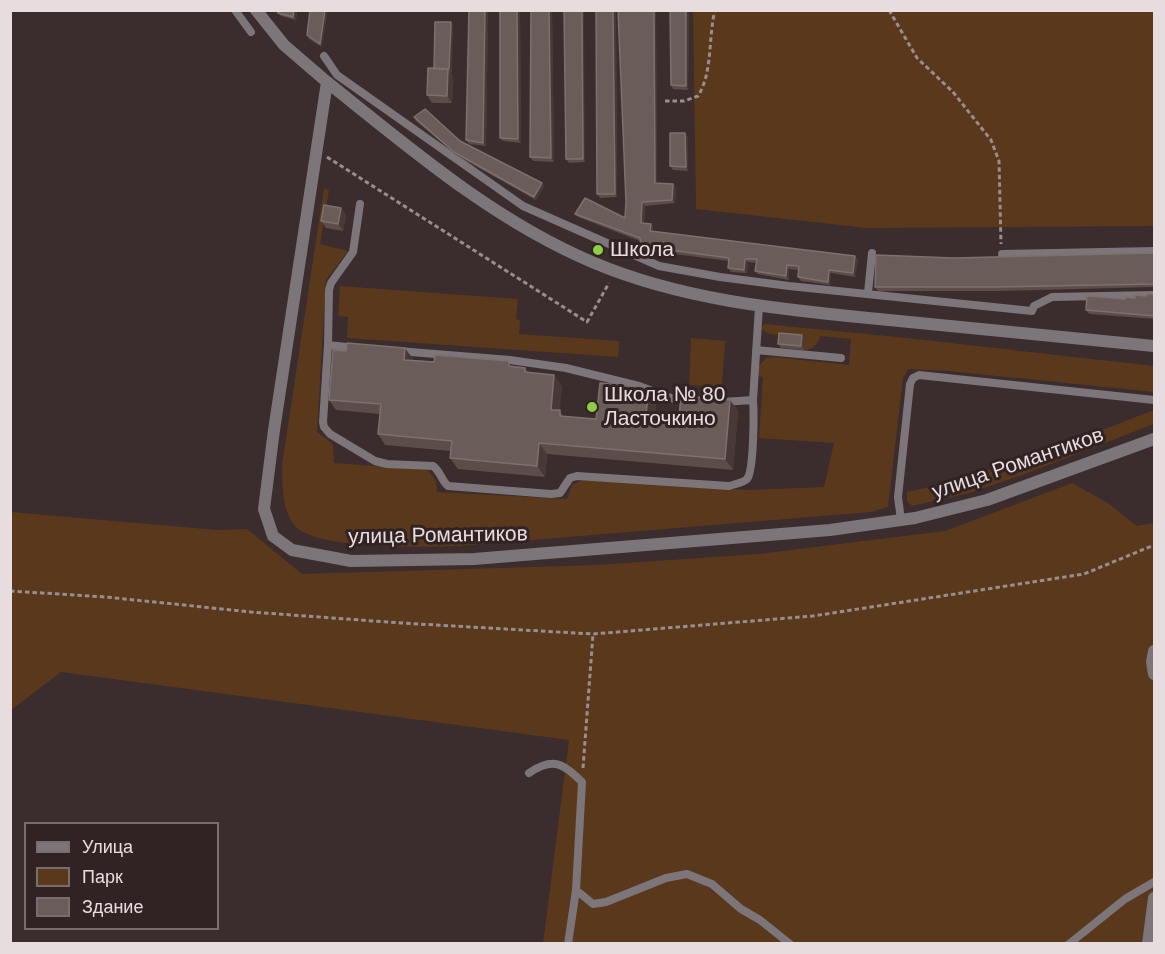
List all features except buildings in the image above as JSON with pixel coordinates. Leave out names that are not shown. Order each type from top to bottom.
[{"type":"street","points":[[256,10],[284,45],[447,178],[520,226],[615,271],[654,285],[759,307],[1155,346]]},
{"type":"street","name":"улица Романтиков","points":[[327,82],[264,509],[273,536],[292,550],[351,561],[474,559],[831,530],[915,518],[987,500],[1155,439]]},
{"type":"street","points":[[1155,651],[1152,662],[1155,674]]},
{"type":"street","points":[[1148,944],[1155,898]]},
{"type":"lane","points":[[235,10],[251,32]]},
{"type":"lane","points":[[324,56],[337,75],[523,206],[659,266],[789,286],[1032,311],[1034,306],[1052,297],[1155,295]]},
{"type":"lane","points":[[360,204],[353,252],[331,282],[329,290],[328,345],[322,422],[330,434],[375,461],[387,464],[433,466],[439,470],[448,486],[551,494],[560,493],[570,478],[577,476],[729,486],[747,479],[753,452],[753,400],[759,307]]},
{"type":"lane","points":[[1002,254],[1155,251]]},
{"type":"lane","points":[[868,293],[872,253]]},
{"type":"lane","points":[[328,345],[362,348]]},
{"type":"lane","points":[[384,350],[510,360],[566,368],[639,386],[674,399],[697,400]]},
{"type":"lane","points":[[756,350],[841,358]]},
{"type":"lane","points":[[901,520],[898,497],[910,384],[913,378],[919,375],[1155,400]]},
{"type":"lane","points":[[708,401],[731,403],[753,400]]},
{"type":"lane","points":[[529,773],[541,764],[558,763],[570,770],[582,782],[576,890],[568,944]]},
{"type":"lane","points":[[576,890],[593,904],[606,902],[666,878],[687,874],[712,884],[741,909],[760,920],[790,944]]},
{"type":"lane","points":[[1069,944],[1125,899],[1155,882]]},
{"type":"path","points":[[665,101],[684,101],[698,96],[704,87],[715,10]]},
{"type":"path","points":[[889,10],[917,58],[953,92],[990,140],[999,161],[1002,254]]},
{"type":"path","points":[[326,156],[587,322],[615,271]]},
{"type":"path","points":[[10,591],[106,597],[263,613],[593,634],[813,616],[1084,574],[1155,545]]},
{"type":"path","points":[[582,782],[593,634]]},
{"type":"green space","points":[[693,11],[1154,11],[1154,226],[867,228],[696,209]]},
{"type":"green space","points":[[324,188],[329,190],[320,244],[348,251],[326,280],[317,432],[333,444],[334,463],[428,470],[436,481],[437,492],[567,499],[572,485],[582,480],[748,490],[824,487],[834,443],[759,438],[763,377],[758,376],[759,366],[766,358],[774,357],[849,365],[851,339],[820,336],[815,346],[804,350],[804,338],[769,334],[761,329],[764,324],[1154,366],[1154,392],[909,369],[903,378],[888,507],[871,512],[459,546],[373,546],[326,540],[308,534],[291,521],[285,506],[282,473]]},
{"type":"green space","points":[[340,286],[518,299],[516,319],[520,320],[519,334],[619,341],[618,357],[347,338],[348,317],[338,316]]},
{"type":"green space","points":[[691,338],[725,341],[722,387],[689,385]]},
{"type":"green space","points":[[1154,410],[1154,424],[1022,475],[969,493],[912,506],[907,501],[907,492],[1001,466]]},
{"type":"green space","points":[[1072,483],[1108,503],[1137,526],[1154,523],[1154,943],[543,943],[569,740],[61,672],[11,710],[11,512],[217,530],[247,529],[302,574],[596,565],[758,554],[945,531]]},
{"type":"place","name":"Школа","points":[[598,250]]},
{"type":"place","name":"Школа № 80 Ласточкино","points":[[592,407]]}]
